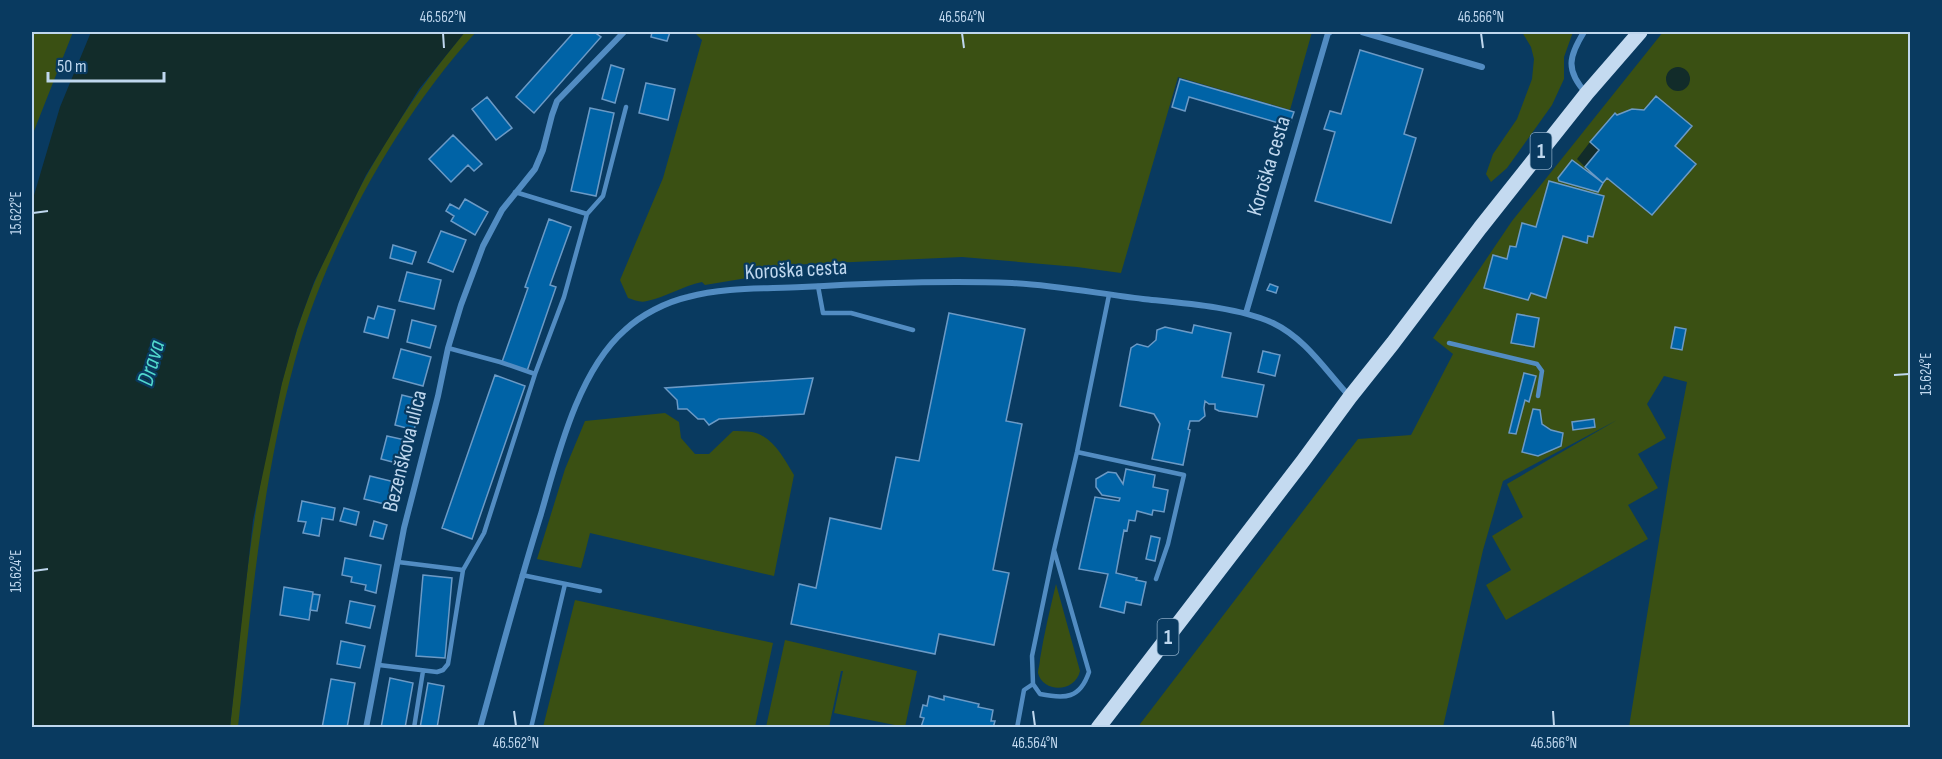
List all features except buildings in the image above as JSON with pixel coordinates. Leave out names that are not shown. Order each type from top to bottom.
[{"type":"main road","name":"1","points":[[1098,728],[1350,397],[1587,93],[1640,32]]},
{"type":"street","name":"Bezenškova ulica","points":[[366,728],[404,528],[448,348],[483,246],[502,210],[535,169],[557,101],[624,32]]},
{"type":"street","name":"Koroška cesta","points":[[1246,313],[1324,44],[1330,32]]},
{"type":"street","points":[[1362,32],[1482,67]]},
{"type":"street","points":[[1584,32],[1572,57],[1571,68],[1577,83],[1587,93]]},
{"type":"street","name":"Koroška cesta","points":[[480,728],[522,575],[581,393],[603,355],[625,330],[666,304],[712,292],[818,286],[984,282],[1246,313],[1271,322],[1296,336],[1350,397]]},
{"type":"lane","points":[[379,665],[437,672],[443,670],[448,664],[463,570],[484,533],[535,374],[564,297],[587,214],[603,196],[626,107]]},
{"type":"lane","points":[[515,192],[587,214]]},
{"type":"lane","points":[[818,286],[823,313],[851,313],[913,330]]},
{"type":"lane","points":[[1054,550],[1089,672],[1080,690],[1064,697],[1040,694],[1032,684],[1032,656],[1054,550],[1077,452],[1109,295]]},
{"type":"lane","points":[[1449,343],[1538,364],[1542,371],[1538,396]]},
{"type":"lane","points":[[448,348],[535,374]]},
{"type":"lane","points":[[1077,452],[1184,476],[1168,544],[1156,579]]},
{"type":"lane","points":[[398,562],[463,570]]},
{"type":"lane","points":[[522,575],[600,591]]},
{"type":"lane","points":[[531,728],[565,584]]},
{"type":"lane","points":[[414,728],[423,671]]},
{"type":"lane","points":[[1017,728],[1024,690],[1032,684]]},
{"type":"green space","points":[[32,32],[73,32],[32,136]]},
{"type":"green space","points":[[465,32],[476,32],[418,105],[391,145],[367,187],[344,231],[307,320],[294,364],[274,453],[259,544],[238,727],[230,728],[253,527],[261,477],[283,379],[301,318],[329,249],[362,183],[410,105]]},
{"type":"green space","points":[[694,32],[1312,32],[1290,110],[1178,77],[1121,273],[962,257],[788,265],[779,275],[771,277],[747,278],[705,285],[702,282],[644,302],[637,301],[628,298],[620,280],[663,178],[702,40]]},
{"type":"green space","points":[[1522,32],[1573,32],[1564,57],[1564,79],[1552,105],[1507,168],[1491,182],[1486,174],[1493,154],[1517,119],[1532,79],[1534,59],[1531,47]]},
{"type":"green space","points":[[1663,32],[1910,32],[1910,727],[1629,727],[1672,460],[1687,382],[1664,376],[1647,404],[1666,438],[1638,454],[1658,488],[1628,505],[1648,539],[1506,620],[1486,585],[1511,570],[1492,536],[1523,517],[1507,484],[1617,420],[1503,481],[1483,550],[1443,727],[1137,728],[1358,439],[1411,435],[1453,354],[1433,338],[1512,221]]},
{"type":"green space","points":[[665,413],[679,422],[681,438],[695,454],[709,454],[733,431],[740,431],[752,432],[766,438],[782,455],[794,475],[774,576],[590,533],[581,568],[537,559],[565,469],[585,421]]},
{"type":"green space","points":[[1056,584],[1080,671],[1072,683],[1059,688],[1046,684],[1038,673]]},
{"type":"green space","points":[[575,600],[773,643],[755,727],[543,727]]},
{"type":"green space","points":[[785,640],[917,671],[905,727],[834,713],[843,671],[841,671],[829,727],[766,727]]},
{"type":"water","name":"Drava","points":[[91,32],[465,32],[419,89],[366,175],[314,282],[297,329],[282,383],[253,520],[230,727],[32,727],[32,202],[60,107]]},
{"type":"water","points":[[1678,67],[1686,71],[1690,79],[1686,87],[1678,91],[1670,87],[1666,79],[1670,71]]},
{"type":"water","points":[[1590,142],[1599,150],[1585,167],[1577,159]]}]
